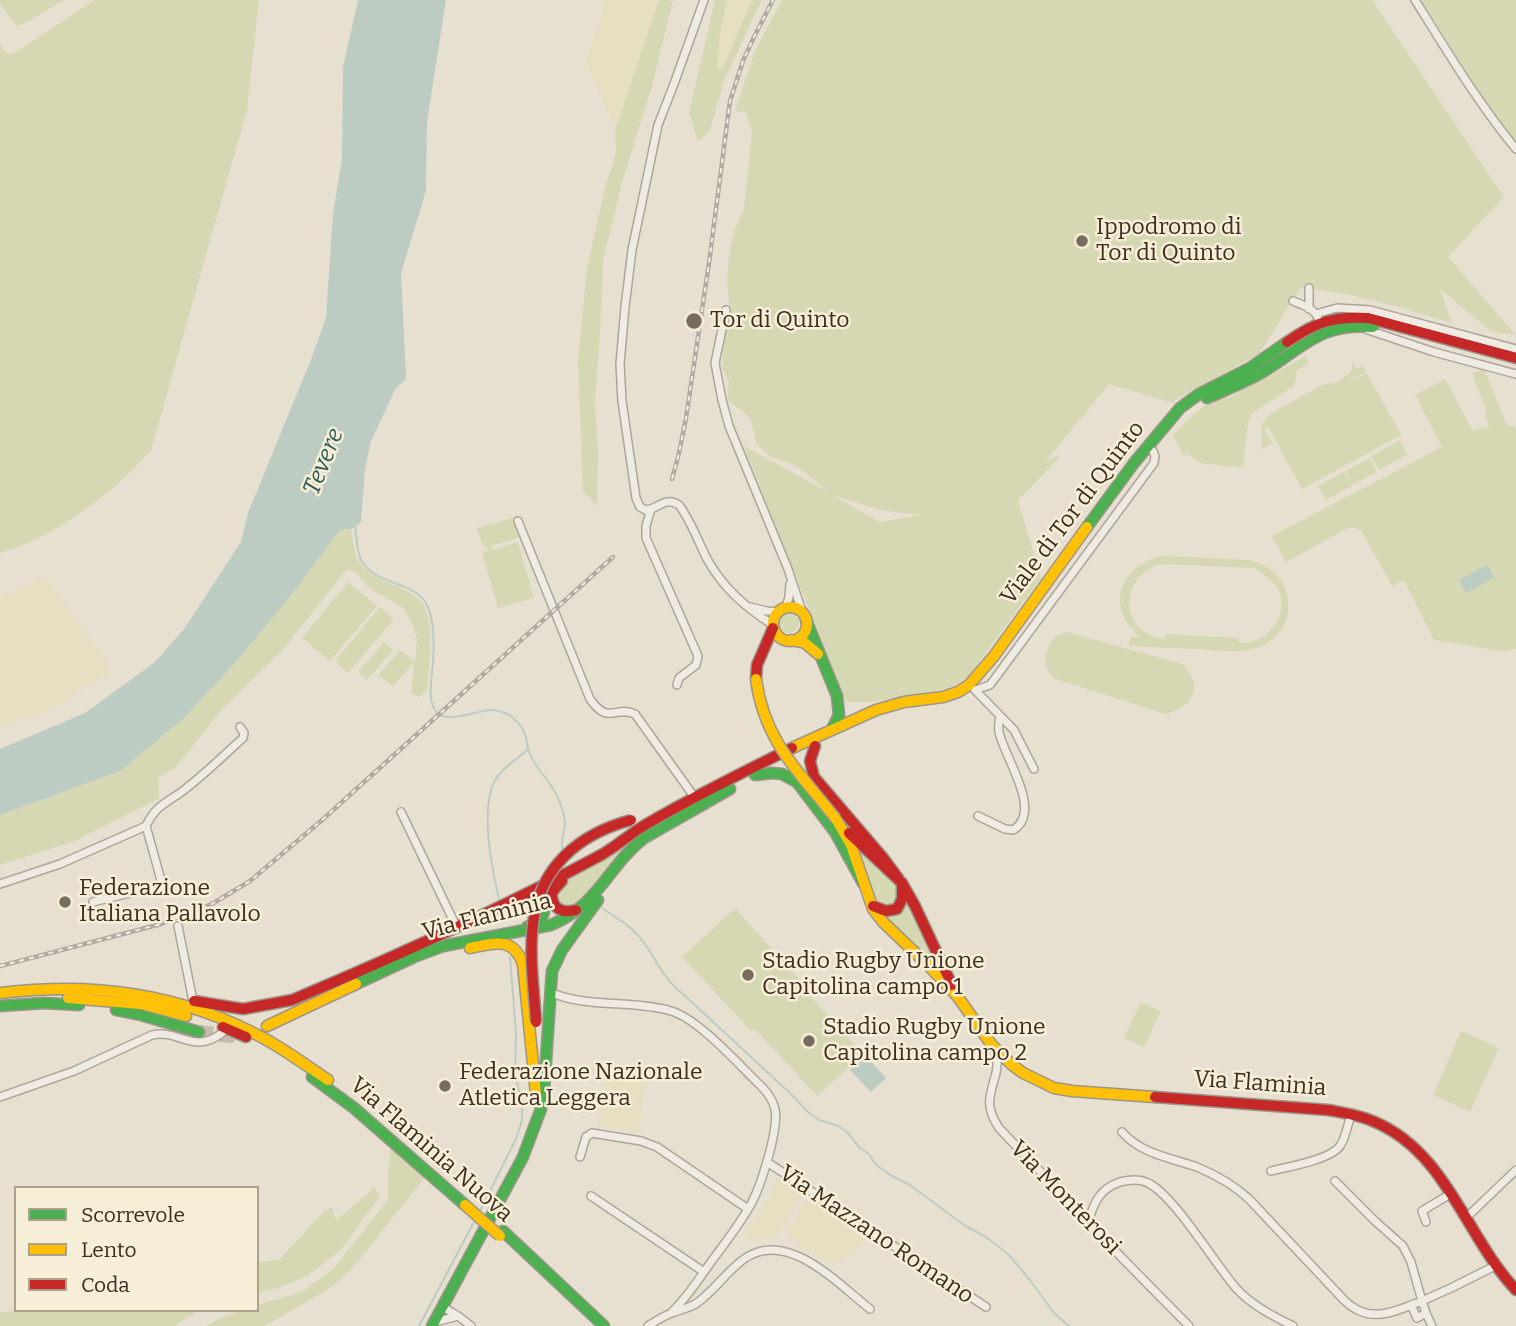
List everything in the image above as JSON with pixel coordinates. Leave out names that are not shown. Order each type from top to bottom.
[{"type":"main road","name":"Viale di Tor di Quinto","points":[[862,715],[891,705],[951,695],[965,688],[993,656],[1177,411],[1189,400],[1250,368],[1317,319],[1368,318],[1482,344],[1516,358]]},
{"type":"main road","name":"Viale di Tor di Quinto","points":[[1317,319],[1338,328],[1354,326],[1380,329],[1516,366]]},
{"type":"main road","name":"Viale di Tor di Quinto","points":[[816,746],[878,718],[897,712],[952,703],[975,690],[1071,569],[1150,449]]},
{"type":"main road","points":[[822,658],[801,641],[789,640],[777,634],[773,619],[782,609],[796,608],[805,617],[822,658],[837,696],[839,715],[832,729]]},
{"type":"main road","points":[[763,651],[771,645],[803,634],[806,628],[805,617]]},
{"type":"main road","name":"Via Flaminia","points":[[773,626],[757,665],[756,679],[760,712],[770,734],[836,819],[900,881],[915,906],[958,997]]},
{"type":"main road","points":[[837,696],[847,709],[862,715]]},
{"type":"main road","name":"Via Flaminia","points":[[158,998],[243,1009],[292,1000],[457,929],[572,871],[610,850],[648,824],[749,769],[862,715]]},
{"type":"main road","points":[[816,746],[810,760],[814,777],[900,881],[902,900],[897,909],[886,912],[872,905]]},
{"type":"main road","name":"Via Flaminia","points":[[267,1026],[414,957],[450,944],[560,922],[584,906],[643,838],[755,775],[816,746]]},
{"type":"main road","points":[[755,775],[777,772],[788,775],[797,782],[832,827],[863,883]]},
{"type":"main road","points":[[536,1122],[533,931],[534,914],[542,887],[556,864],[578,843],[604,827],[670,813]]},
{"type":"main road","name":"Via Flaminia","points":[[836,819],[853,850],[876,913],[958,997],[996,1050],[1016,1068],[1033,1079],[1064,1090],[1328,1110],[1351,1114],[1379,1124],[1404,1139],[1430,1163],[1452,1193],[1495,1266],[1516,1290]]},
{"type":"main road","points":[[433,1324],[523,1157],[541,1109],[544,1090],[551,974],[556,960],[608,887],[615,869]]},
{"type":"main road","points":[[572,871],[554,888],[552,903],[558,910],[566,913],[584,906]]},
{"type":"main road","points":[[514,900],[534,899],[541,903],[544,912],[538,922],[517,931]]},
{"type":"main road","points":[[414,957],[503,944],[508,944],[520,954],[536,1094]]},
{"type":"main road","points":[[523,964],[537,982],[550,992]]},
{"type":"main road","points":[[0,993],[76,988],[129,992],[158,998]]},
{"type":"main road","name":"Via Flaminia Nuova","points":[[0,1004],[44,997],[141,1004],[269,1048],[329,1089],[466,1202]]},
{"type":"main road","name":"Via Flaminia Nuova","points":[[158,998],[238,1025],[287,1052],[328,1080],[377,1118],[604,1326]]},
{"type":"main road","points":[[0,1004],[44,1003],[98,1007],[141,1015],[200,1032]]},
{"type":"main road","name":"Via Flaminia Nuova","points":[[501,1234],[596,1326]]},
{"type":"street","points":[[704,0],[658,125],[632,250],[620,372],[624,419],[636,498],[642,508],[651,509],[667,502],[680,507],[718,577],[735,597],[773,626]]},
{"type":"street","points":[[1415,0],[1488,113],[1516,149]]},
{"type":"street","points":[[1309,288],[1317,319]]},
{"type":"street","points":[[1293,301],[1317,319]]},
{"type":"street","points":[[726,310],[715,363],[722,400],[729,426],[805,617]]},
{"type":"street","points":[[1354,326],[1409,345],[1516,374]]},
{"type":"street","name":"Viale di Tor di Quinto","points":[[1482,344],[1516,349]]},
{"type":"street","points":[[651,509],[646,538],[698,656],[696,665],[679,678],[677,685]]},
{"type":"street","points":[[518,521],[590,699],[607,714],[629,711],[635,714],[695,798]]},
{"type":"street","points":[[746,606],[767,611],[782,609],[790,592],[788,569]]},
{"type":"street","points":[[975,690],[1014,730],[1034,769]]},
{"type":"street","points":[[978,816],[1013,830],[1021,824],[1025,813],[1022,792],[998,731],[1000,716]]},
{"type":"street","points":[[93,902],[163,888],[146,826],[151,815],[160,805],[187,788],[243,738],[244,733],[240,727]]},
{"type":"street","points":[[401,812],[457,929]]},
{"type":"street","points":[[0,884],[60,864],[146,826]]},
{"type":"street","points":[[178,926],[193,1001]]},
{"type":"street","points":[[550,992],[566,998],[664,1009],[680,1014],[693,1022],[761,1086],[775,1108],[767,1162],[758,1191],[686,1298],[671,1313]]},
{"type":"street","points":[[0,1097],[74,1071],[152,1035],[162,1034],[204,1043],[223,1030]]},
{"type":"street","name":"Via Monterosi","points":[[996,1050],[997,1071],[989,1098],[995,1121],[1009,1139],[1189,1326]]},
{"type":"street","points":[[1271,1171],[1334,1153],[1342,1141],[1351,1114]]},
{"type":"street","points":[[1122,1132],[1138,1147],[1206,1171],[1236,1188],[1344,1300],[1365,1314],[1376,1315],[1422,1301],[1495,1266]]},
{"type":"street","points":[[580,1157],[586,1137],[592,1133],[649,1144],[748,1209]]},
{"type":"street","name":"Via Mazzano Romano","points":[[767,1162],[986,1307]]},
{"type":"street","points":[[1466,1218],[1514,1175]]},
{"type":"street","points":[[1088,1222],[1095,1201],[1108,1187],[1130,1180],[1146,1182],[1156,1188],[1171,1204],[1242,1294],[1293,1326]]},
{"type":"street","points":[[1335,1181],[1403,1246],[1432,1326]]},
{"type":"street","points":[[1426,1222],[1422,1211],[1452,1193]]},
{"type":"street","points":[[592,1196],[704,1272]]},
{"type":"street","points":[[648,1326],[695,1304],[745,1259],[768,1249],[801,1257],[870,1309]]},
{"type":"street","points":[[1411,1305],[1417,1318],[1426,1313]]},
{"type":"street","points":[[443,1307],[471,1326]]},
{"type":"street","points":[[433,1324],[458,1315]]},
{"type":"shaded area","points":[[606,0],[659,0],[615,130],[586,61]]},
{"type":"shaded area","points":[[727,0],[752,0],[723,66],[716,71],[720,33]]},
{"type":"shaded area","points":[[43,578],[48,579],[109,665],[108,674],[52,709],[0,727],[0,596]]},
{"type":"shaded area","points":[[607,1073],[646,1076],[638,1134],[597,1126]]},
{"type":"shaded area","points":[[784,1179],[802,1191],[802,1196],[774,1238],[754,1241],[748,1239],[746,1234],[774,1187]]},
{"type":"shaded area","points":[[811,1200],[865,1238],[865,1243],[838,1262],[832,1262],[815,1256],[790,1238],[787,1231],[806,1202]]},
{"type":"green space","points":[[0,0],[64,0],[17,26],[0,4]]},
{"type":"green space","points":[[95,0],[259,0],[247,110],[151,450],[120,482],[82,512],[21,546],[0,553],[0,44],[6,54],[13,54]]},
{"type":"green space","points":[[659,0],[673,0],[603,261],[595,402],[597,506],[583,492],[578,359],[587,268],[605,188],[616,153],[615,130]]},
{"type":"green space","points":[[715,0],[727,0],[720,33],[717,70],[723,66],[752,0],[762,0],[725,78],[710,130],[698,142],[689,113]]},
{"type":"green space","name":"Ippodromo di Tor di Quinto","points":[[782,0],[1372,0],[1504,197],[1448,257],[1516,335],[1492,332],[1440,289],[1452,323],[1358,297],[1300,288],[1259,354],[1173,403],[1109,384],[1045,462],[1058,455],[1060,457],[1018,500],[1041,578],[968,677],[950,688],[873,702],[846,702],[744,446],[830,493],[803,471],[770,456],[756,444],[749,418],[727,400],[729,382],[723,370],[722,345],[730,317],[727,278],[730,248],[744,209],[752,133],[746,112],[735,111],[754,53]],"holes":[[[832,495],[880,510],[921,515],[880,522]]]},
{"type":"green space","points":[[1421,0],[1516,0],[1516,143],[1494,115]]},
{"type":"green space","points":[[1306,356],[1309,363],[1297,371],[1294,386],[1251,414],[1243,468],[1200,463],[1188,454],[1184,456],[1173,436],[1196,412]]},
{"type":"green space","points":[[1353,362],[1357,369],[1363,366],[1366,372],[1337,389],[1367,373],[1401,435],[1302,489],[1268,427],[1264,429],[1273,445],[1262,450],[1262,424],[1267,416],[1322,385],[1338,382],[1351,371]]},
{"type":"green space","points":[[1484,369],[1507,425],[1516,428],[1516,649],[1500,651],[1434,640],[1404,580],[1392,586],[1361,530],[1350,527],[1286,562],[1272,536],[1442,447],[1415,395],[1445,379],[1473,431],[1489,427],[1485,413],[1487,411],[1473,373]]},
{"type":"green space","points":[[1400,440],[1407,455],[1379,470],[1371,456]]},
{"type":"green space","points":[[1370,458],[1377,472],[1326,500],[1318,486],[1344,472],[1351,484],[1345,471]]},
{"type":"green space","points":[[516,517],[522,537],[491,546],[492,550],[518,542],[534,598],[498,608],[482,553],[488,551],[487,546],[483,546],[477,528]]},
{"type":"green space","points":[[351,529],[358,560],[364,568],[414,595],[426,610],[430,639],[427,690],[419,697],[411,693],[414,662],[393,687],[378,675],[400,650],[415,661],[417,640],[413,625],[402,607],[369,588],[356,572],[347,569],[282,651],[217,715],[176,767],[158,778],[159,798],[75,841],[0,865],[0,815],[120,771],[296,589],[340,530]]},
{"type":"green space","points":[[1161,556],[1249,560],[1262,564],[1278,577],[1285,588],[1288,607],[1285,622],[1275,637],[1266,644],[1244,651],[1129,646],[1130,637],[1140,637],[1123,613],[1120,601],[1122,589],[1135,569]],"holes":[[[1160,564],[1254,568],[1276,586],[1281,606],[1275,625],[1259,639],[1239,643],[1238,638],[1167,634],[1165,639],[1150,635],[1139,627],[1132,616],[1131,592],[1146,571]]]},
{"type":"green space","points":[[348,582],[377,606],[330,661],[302,638]]},
{"type":"green space","points":[[380,607],[394,619],[348,673],[335,661]]},
{"type":"green space","points":[[789,613],[796,616],[799,623],[796,630],[789,633],[782,630],[779,623],[782,616]]},
{"type":"green space","points":[[1067,632],[1182,664],[1193,680],[1193,695],[1183,706],[1165,714],[1053,678],[1046,667],[1049,645],[1056,636]]},
{"type":"green space","points":[[384,642],[393,650],[367,680],[358,672]]},
{"type":"green space","points":[[632,841],[577,904],[569,907],[561,905],[555,898],[566,880]]},
{"type":"green space","points":[[859,849],[897,885],[898,900],[891,907],[877,903]]},
{"type":"green space","points":[[906,895],[939,968],[882,914]]},
{"type":"green space","points":[[735,908],[803,983],[783,1003],[801,986],[863,1054],[817,1096],[755,1029],[751,1031],[682,957]]},
{"type":"green space","points":[[1141,1002],[1161,1011],[1144,1047],[1124,1038]]},
{"type":"green space","points":[[1461,1031],[1499,1048],[1470,1112],[1433,1095]]},
{"type":"green space","points":[[391,1149],[425,1177],[352,1269],[338,1282],[264,1326],[206,1326],[231,1314],[259,1312],[259,1304],[302,1292],[335,1267],[388,1200]]},
{"type":"green space","points":[[374,1188],[380,1196],[341,1250],[307,1276],[278,1288],[259,1292],[259,1262],[279,1260],[325,1210],[333,1207],[334,1217],[338,1219]]},
{"type":"green space","points":[[14,1311],[197,1312],[174,1326],[0,1326],[0,1313]]},
{"type":"water","name":"Tevere","points":[[358,0],[446,0],[427,122],[426,191],[401,273],[406,379],[396,388],[371,441],[365,469],[361,522],[351,529],[340,530],[240,657],[184,718],[120,771],[0,815],[0,749],[85,713],[155,662],[184,629],[241,542],[248,513],[326,317],[333,213],[342,159],[343,67]]},
{"type":"water","points":[[1487,565],[1494,577],[1466,593],[1459,580]]},
{"type":"water","points":[[866,1056],[886,1078],[871,1092],[850,1070]]},
{"type":"waterway","points":[[355,526],[360,558],[369,570],[417,593],[429,610],[433,636],[431,690],[434,709],[438,714],[449,717],[494,710],[516,720],[525,733],[531,758],[552,787],[560,804],[565,822],[562,849]]},
{"type":"waterway","points":[[499,899],[489,839],[488,806],[495,780],[527,750]]},
{"type":"waterway","points":[[602,908],[634,930],[676,988],[808,1112],[847,1132],[879,1167],[910,1185],[1008,1254],[1054,1313],[1069,1326]]},
{"type":"waterway","points":[[480,1211],[516,1139],[522,1120],[522,1102],[515,1076],[516,1033],[510,957]]},
{"type":"waterway","points":[[419,1326],[474,1222]]},
{"type":"tunnel","points":[[199,1032],[230,1036],[247,1034]]},
{"type":"railway","points":[[672,479],[686,418],[730,101],[743,61],[773,0]]},
{"type":"railway","points":[[0,966],[161,924],[212,904],[250,881],[321,821],[613,557]]},
{"type":"traffic: fast","points":[[1207,398],[1255,377],[1325,333],[1339,329],[1373,327]]},
{"type":"traffic: fast","points":[[1087,527],[1134,463],[1180,408],[1199,394],[1250,368],[1287,342]]},
{"type":"traffic: fast","points":[[806,620],[837,696],[839,715],[832,729]]},
{"type":"traffic: fast","points":[[755,775],[782,774],[797,782],[835,832],[863,883]]},
{"type":"traffic: fast","points":[[356,984],[443,946],[551,925],[581,907],[631,849],[644,838],[730,789]]},
{"type":"traffic: fast","points":[[527,927],[541,920],[544,912],[539,901],[530,899]]},
{"type":"traffic: fast","points":[[536,1122],[544,1090],[552,971],[562,950],[598,900]]},
{"type":"traffic: fast","points":[[0,1006],[44,1003],[79,1005]]},
{"type":"traffic: fast","points":[[116,1010],[199,1032]]},
{"type":"traffic: fast","points":[[312,1077],[354,1108],[465,1205]]},
{"type":"traffic: fast","points":[[432,1326],[523,1157],[536,1122]]},
{"type":"traffic: fast","points":[[503,1231],[604,1326]]},
{"type":"traffic: slow","points":[[792,748],[876,710],[904,702],[943,697],[969,685],[994,656],[1087,527]]},
{"type":"traffic: slow","points":[[790,607],[802,612],[807,624],[802,636],[790,641],[778,636],[773,624],[778,612],[790,607]]},
{"type":"traffic: slow","points":[[792,640],[805,643],[818,654]]},
{"type":"traffic: slow","points":[[756,679],[760,701],[775,738],[785,755],[836,819]]},
{"type":"traffic: slow","points":[[836,819],[851,845],[873,909],[958,997],[991,1044],[1011,1064],[1054,1088],[1155,1097]]},
{"type":"traffic: slow","points":[[470,948],[495,943],[508,945],[519,955],[523,964],[536,1094]]},
{"type":"traffic: slow","points":[[267,1026],[356,984]]},
{"type":"traffic: slow","points":[[0,993],[69,989],[169,1001],[233,1023],[265,1039],[328,1080]]},
{"type":"traffic: slow","points":[[68,998],[141,1004],[186,1016]]},
{"type":"traffic: slow","points":[[465,1205],[500,1236]]},
{"type":"traffic: jam","points":[[1287,342],[1307,330],[1335,319],[1368,318],[1516,358]]},
{"type":"traffic: jam","points":[[756,679],[757,665],[773,628]]},
{"type":"traffic: jam","points":[[815,746],[810,761],[814,777],[898,878]]},
{"type":"traffic: jam","points":[[292,1000],[410,949],[525,894],[601,855],[645,825],[681,805],[792,748]]},
{"type":"traffic: jam","points":[[536,1022],[532,936],[537,904],[544,886],[553,870],[579,844],[612,826],[631,820]]},
{"type":"traffic: jam","points":[[849,833],[902,883],[952,985]]},
{"type":"traffic: jam","points":[[562,881],[552,892],[553,902],[562,910],[576,910]]},
{"type":"traffic: jam","points":[[873,906],[886,911],[897,909],[902,899],[902,886]]},
{"type":"traffic: jam","points":[[194,1001],[243,1009],[292,1000]]},
{"type":"traffic: jam","points":[[223,1027],[246,1037]]},
{"type":"traffic: jam","points":[[1155,1097],[1328,1110],[1375,1122],[1400,1136],[1438,1175],[1483,1246],[1516,1290]]},
{"type":"place","name":"Ippodromo di Tor di Quinto","points":[[1082,241]]},
{"type":"place","name":"Tor di Quinto","points":[[694,321]]},
{"type":"place","name":"Federazione Italiana Pallavolo","points":[[65,902]]},
{"type":"place","name":"Stadio Rugby Unione Capitolina campo 1","points":[[748,975]]},
{"type":"place","name":"Stadio Rugby Unione Capitolina campo 2","points":[[809,1041]]},
{"type":"place","name":"Federazione Nazionale Atletica Leggera","points":[[445,1086]]}]
